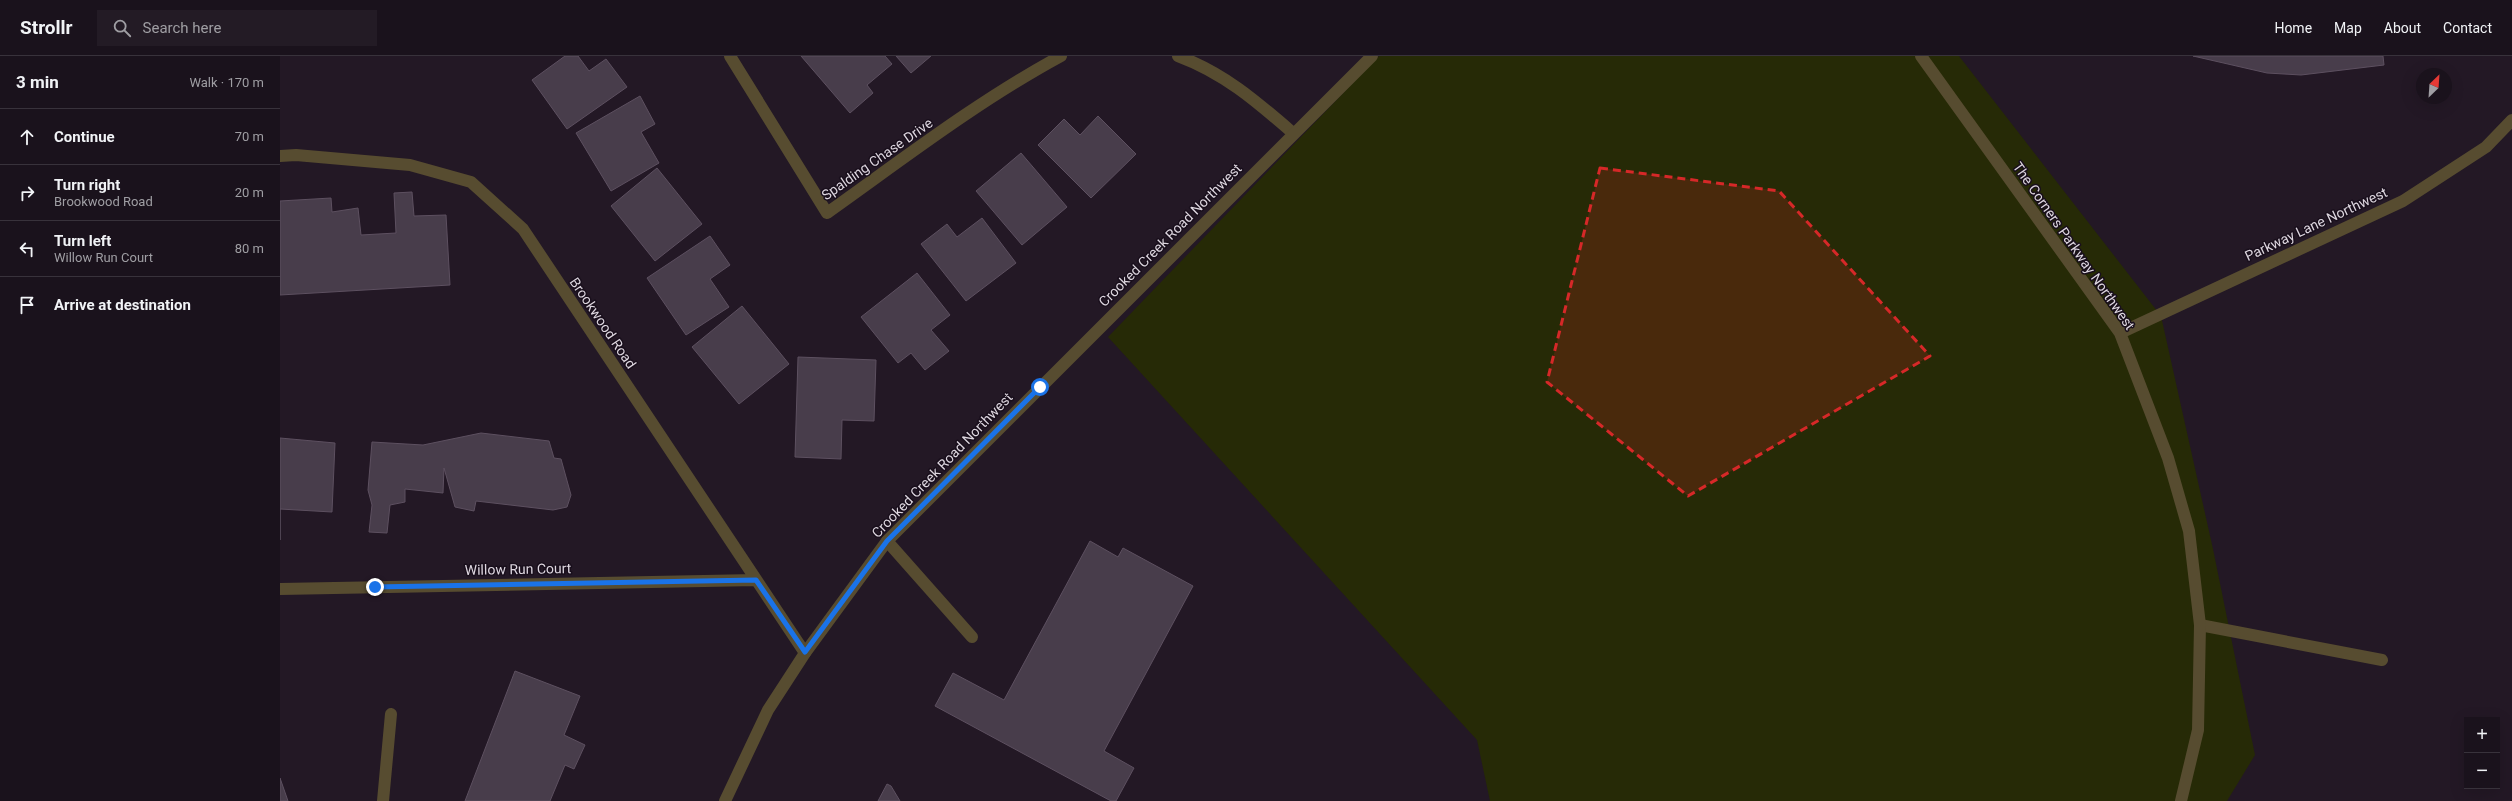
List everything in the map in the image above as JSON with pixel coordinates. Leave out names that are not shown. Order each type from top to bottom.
[{"type":"street","name":"Spalding Chase Drive","points":[[730,56],[827,213],[966,114],[1024,76],[1061,56]]},
{"type":"street","points":[[1178,56],[1196,62],[1236,85],[1293,133]]},
{"type":"street","name":"Crooked Creek Road Northwest","points":[[725,801],[768,710],[805,652],[887,541],[1293,133],[1372,56]]},
{"type":"street","name":"The Corners Parkway Northwest","points":[[1921,56],[2120,333],[2168,458],[2189,531],[2200,625],[2198,730],[2181,801]]},
{"type":"street","name":"Parkway Lane Northwest","points":[[2120,333],[2403,201],[2486,147],[2512,120]]},
{"type":"street","name":"Brookwood Road","points":[[280,156],[296,155],[410,164],[471,182],[523,229],[805,652]]},
{"type":"street","points":[[887,541],[972,637]]},
{"type":"street","name":"Willow Run Court","points":[[280,589],[756,580]]},
{"type":"street","points":[[2200,625],[2382,660]]},
{"type":"street","points":[[383,801],[391,714]]},
{"type":"highlighted area","points":[[1600,168],[1779,191],[1930,356],[1688,496],[1547,382]]},
{"type":"green space","points":[[1379,56],[1959,56],[2161,316],[2213,549],[2255,755],[2227,801],[1490,801],[1477,740],[1108,337]]},
{"type":"building","points":[[565,56],[578,56],[589,71],[606,59],[627,87],[567,129],[532,80]]},
{"type":"building","points":[[801,56],[885,56],[892,64],[867,85],[873,93],[850,113]]},
{"type":"building","points":[[896,56],[931,56],[911,73]]},
{"type":"building","points":[[2193,56],[2383,56],[2384,65],[2301,75],[2267,73]]},
{"type":"building","points":[[640,96],[655,124],[641,132],[659,163],[611,191],[576,133]]},
{"type":"building","points":[[1098,116],[1136,154],[1091,198],[1038,145],[1064,119],[1080,135]]},
{"type":"building","points":[[1021,153],[1067,207],[1022,245],[976,191]]},
{"type":"building","points":[[657,168],[702,224],[655,261],[611,206]]},
{"type":"building","points":[[412,192],[414,216],[446,215],[450,285],[280,295],[280,201],[331,198],[332,212],[358,208],[361,235],[396,233],[394,193]]},
{"type":"building","points":[[982,218],[1016,263],[966,301],[921,244],[947,224],[957,237]]},
{"type":"building","points":[[710,236],[730,265],[710,279],[729,307],[686,335],[647,278]]},
{"type":"building","points":[[917,273],[950,315],[931,330],[949,351],[925,370],[911,353],[898,363],[861,317]]},
{"type":"building","points":[[742,306],[789,364],[739,404],[692,347]]},
{"type":"building","points":[[798,357],[876,360],[874,421],[842,420],[841,459],[795,457]]},
{"type":"building","points":[[481,433],[549,441],[554,458],[561,459],[571,495],[567,507],[553,510],[476,501],[474,511],[455,507],[444,468],[443,493],[405,489],[405,502],[390,505],[387,533],[369,532],[372,505],[368,490],[372,442],[423,445]]},
{"type":"building","points":[[280,438],[335,443],[332,512],[280,509]]},
{"type":"building","points":[[1090,541],[1118,557],[1123,548],[1193,586],[1104,751],[1134,768],[1116,801],[1111,801],[935,706],[953,673],[1004,700]]},
{"type":"building","points":[[515,671],[580,696],[564,735],[585,745],[574,769],[565,765],[550,801],[465,801]]},
{"type":"building","points":[[280,778],[288,801],[280,801]]},
{"type":"building","points":[[887,784],[891,786],[900,801],[878,801]]},
{"type":"route","points":[[375,587],[756,580],[805,652],[887,541],[1040,387]]}]
